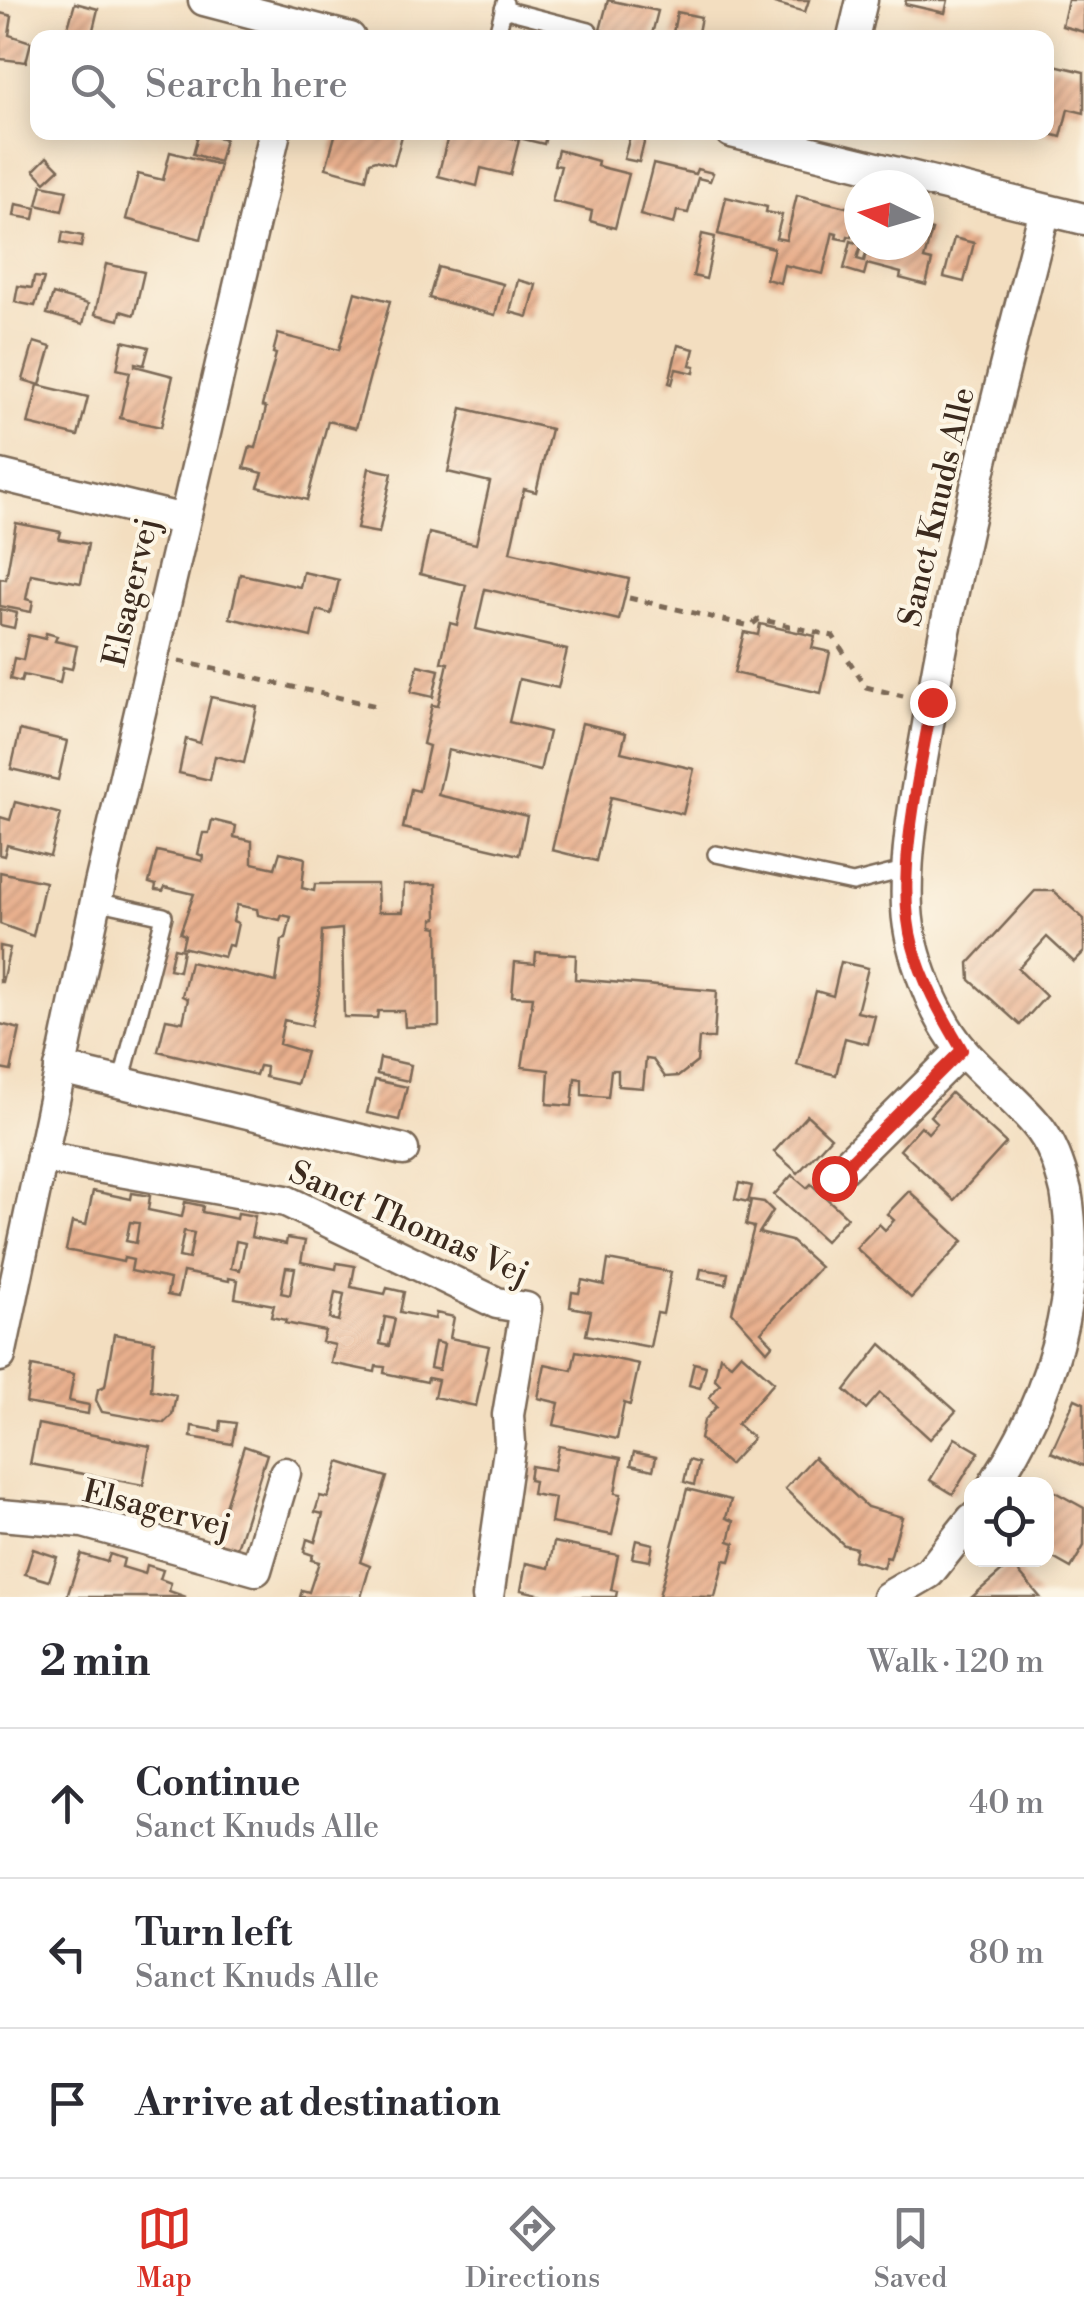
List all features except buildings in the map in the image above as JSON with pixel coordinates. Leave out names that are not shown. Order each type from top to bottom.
[{"type":"street","points":[[204,0],[327,30]]},
{"type":"street","points":[[855,30],[862,0]]},
{"type":"street","name":"Elsagervej","points":[[0,1356],[96,901],[273,140]]},
{"type":"street","points":[[800,140],[826,143],[1084,220]]},
{"type":"street","name":"Sanct Knuds Alle","points":[[999,1477],[1047,1384],[1064,1330],[1072,1261],[1071,1214],[1058,1162],[1038,1125],[962,1050],[932,998],[913,946],[907,910],[908,870],[948,606],[1044,210]]},
{"type":"street","points":[[0,475],[184,520]]},
{"type":"street","points":[[834,1178],[962,1050]]},
{"type":"street","points":[[60,1068],[403,1150]]},
{"type":"street","name":"Sanct Thomas Vej","points":[[42,1157],[286,1201],[498,1303],[526,1308],[508,1415],[510,1443],[488,1597]]},
{"type":"street","name":"Elsagervej","points":[[0,1516],[83,1522],[256,1570],[285,1473]]},
{"type":"street","points":[[888,1597],[930,1573],[964,1529]]},
{"type":"lane","points":[[498,30],[505,5],[586,30]]},
{"type":"lane","points":[[716,854],[853,883],[908,870]]},
{"type":"lane","points":[[96,901],[164,916],[121,1082]]},
{"type":"path","points":[[628,598],[750,626],[759,619],[833,636],[866,688],[932,702]]},
{"type":"path","points":[[152,655],[376,706]]},
{"type":"route","points":[[834,1178],[962,1050],[932,998],[913,946],[907,910],[919,778],[932,702]]}]
